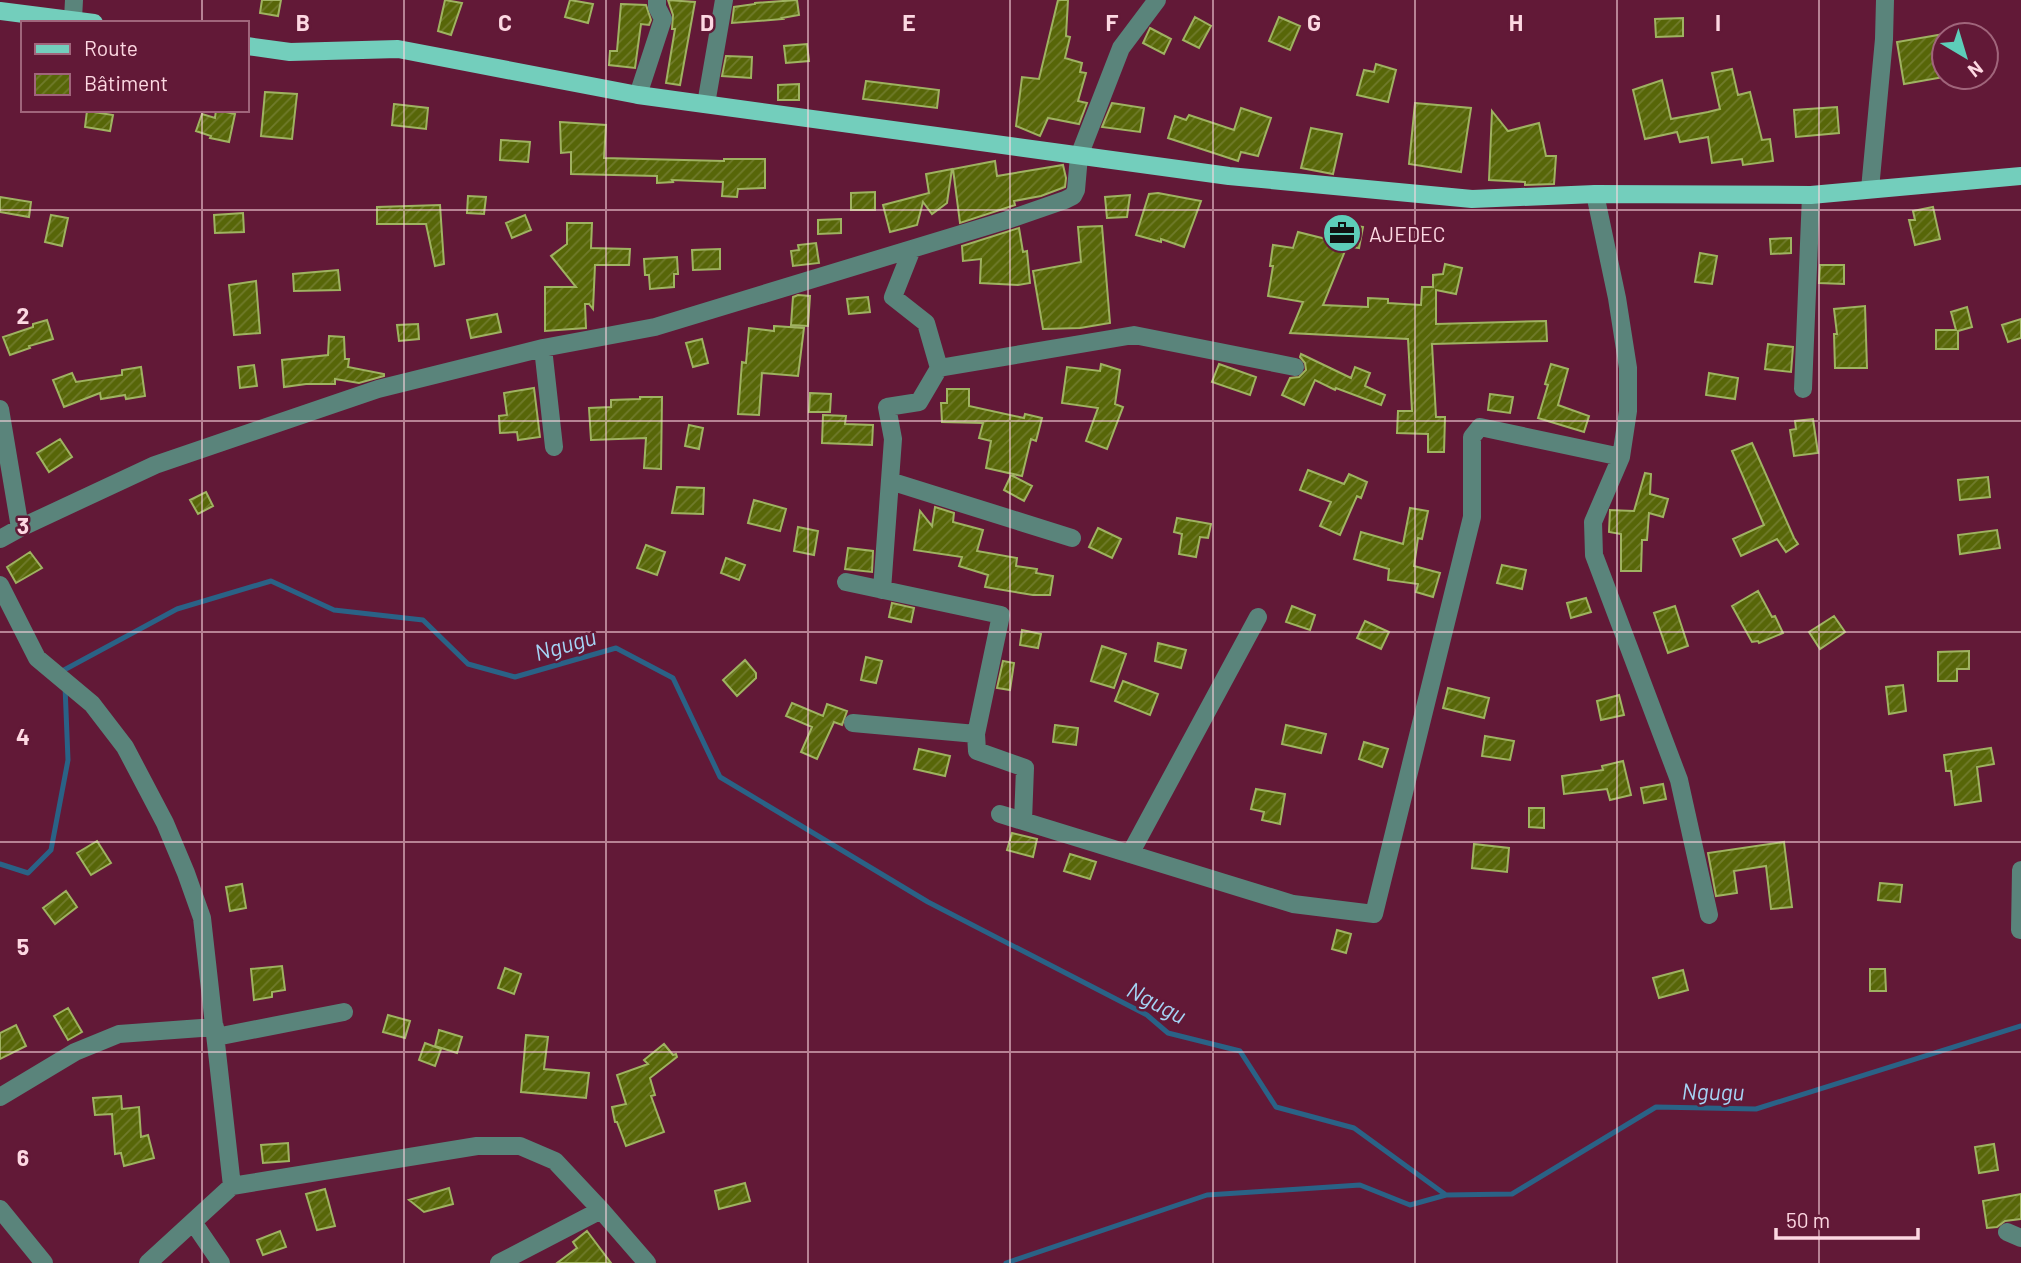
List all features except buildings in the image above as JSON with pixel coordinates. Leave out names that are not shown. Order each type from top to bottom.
[{"type":"main road","points":[[0,11],[84,21]]},
{"type":"main road","points":[[248,46],[290,52],[398,48],[638,95],[1229,176],[1472,199],[1595,194],[1811,195],[2021,176]]},
{"type":"street","points":[[73,19],[74,0]]},
{"type":"street","points":[[638,95],[663,19],[657,7],[657,0]]},
{"type":"street","points":[[706,104],[724,0]]},
{"type":"street","points":[[0,539],[168,460],[378,389],[543,348],[654,327],[912,250],[1065,200],[1073,196],[1076,190],[1079,156],[1122,48],[1157,0]]},
{"type":"street","points":[[1870,189],[1885,0]]},
{"type":"street","points":[[0,11],[0,20]]},
{"type":"street","points":[[1595,194],[1617,298],[1628,368],[1628,411],[1621,457],[1593,522],[1594,555],[1679,780],[1709,915]]},
{"type":"street","points":[[1804,389],[1811,195]]},
{"type":"street","points":[[882,590],[893,439],[887,407],[919,402],[939,368],[926,323],[893,297],[912,250]]},
{"type":"street","points":[[939,368],[1134,335],[1295,367]]},
{"type":"street","points":[[543,348],[554,447]]},
{"type":"street","points":[[0,409],[20,528]]},
{"type":"street","points":[[1000,814],[1293,904],[1374,914],[1472,517],[1472,437],[1480,427],[1621,457]]},
{"type":"street","points":[[890,481],[1072,538]]},
{"type":"street","points":[[846,582],[1001,615],[976,734],[977,751],[1025,768],[1023,821]]},
{"type":"street","points":[[0,585],[37,658],[92,704],[125,747],[165,823],[186,873],[202,918],[232,1186]]},
{"type":"street","points":[[1130,854],[1258,617]]},
{"type":"street","points":[[853,723],[976,734]]},
{"type":"street","points":[[2020,930],[2021,870]]},
{"type":"street","points":[[0,1097],[75,1052],[119,1034],[215,1032],[344,1012]]},
{"type":"street","points":[[148,1263],[232,1186],[477,1146],[520,1146],[555,1161],[647,1263]]},
{"type":"street","points":[[0,1209],[44,1263]]},
{"type":"street","points":[[499,1263],[601,1210]]},
{"type":"street","points":[[193,1222],[221,1263]]},
{"type":"waterway","name":"Ngugu","points":[[64,673],[64,670],[177,609],[271,581],[334,610],[423,620],[468,664],[515,677],[616,648],[673,678],[720,777],[928,902],[1147,1015],[1168,1033],[1240,1051],[1276,1107],[1354,1128],[1446,1195],[1512,1194],[1656,1107],[1756,1109],[2021,1026]]},
{"type":"waterway","name":"Ngugu","points":[[0,864],[28,873],[51,850],[68,760],[65,686]]},
{"type":"waterway","points":[[1006,1263],[1207,1195],[1360,1185],[1410,1205],[1446,1195]]},
{"type":"place","name":"AJEDEC","points":[[1342,233]]}]
